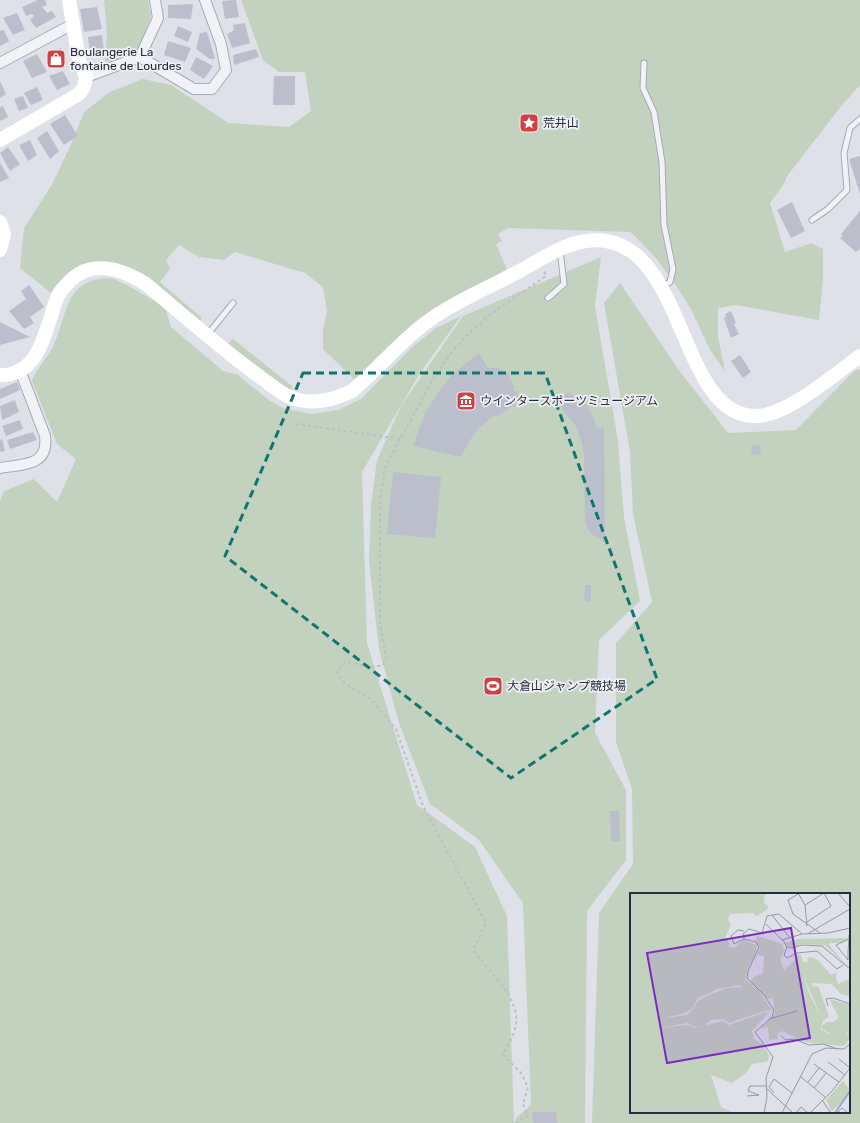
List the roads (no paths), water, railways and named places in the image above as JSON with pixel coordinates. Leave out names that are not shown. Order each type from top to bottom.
[{"type":"street","points":[[0,140],[79,94],[84,86],[86,77],[79,60],[69,0]]},
{"type":"street","points":[[86,77],[140,57],[158,18],[155,0]]},
{"type":"street","points":[[140,57],[194,89],[212,89],[226,70],[222,44],[205,0]]},
{"type":"street","points":[[0,63],[73,24]]},
{"type":"street","points":[[0,222],[4,234],[0,250]]},
{"type":"street","points":[[0,375],[8,375],[20,370],[34,357],[43,342],[58,296],[73,278],[92,269],[105,268],[130,274],[146,284],[274,388],[298,400],[311,402],[340,397],[352,391],[366,380],[430,319],[473,293],[516,273],[560,249],[587,241],[612,242],[624,247],[648,265],[662,287],[696,362],[713,392],[727,406],[744,415],[770,415],[783,409],[799,400],[860,356]]},
{"type":"street","points":[[0,468],[36,462],[41,458],[46,444],[45,436],[20,370]]},
{"type":"lane","points":[[644,63],[643,88],[654,112],[662,162],[664,225],[673,269],[670,282],[662,287]]},
{"type":"lane","points":[[812,220],[828,210],[847,190],[844,153],[850,128],[860,119]]},
{"type":"lane","points":[[548,298],[564,284],[560,249]]},
{"type":"lane","points":[[207,335],[233,303]]},
{"type":"place","name":"Boulangerie La fontaine de Lourdes","points":[[56,59]]},
{"type":"place","name":"荒井山","points":[[529,123]]},
{"type":"place","name":"ウインタースポーツミュージアム","points":[[466,401]]},
{"type":"place","name":"大倉山ジャンプ競技場","points":[[493,686]]}]
